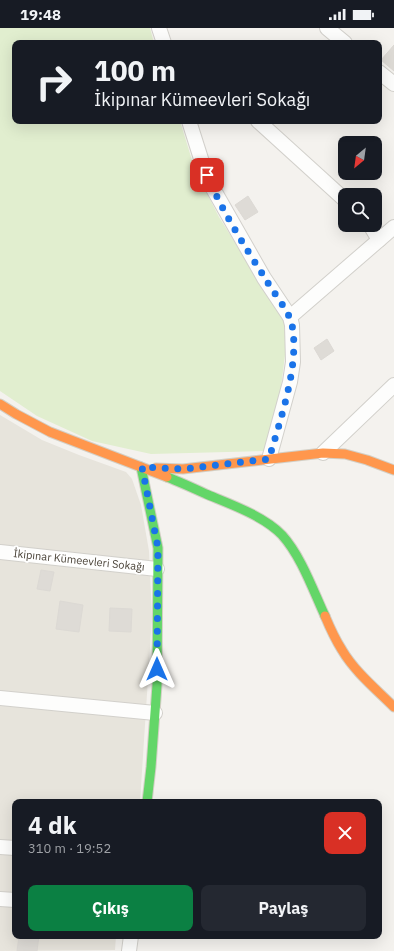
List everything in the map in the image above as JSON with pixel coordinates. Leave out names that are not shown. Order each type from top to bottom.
[{"type":"street","points":[[159,28],[163,40]]},
{"type":"street","points":[[327,28],[341,40]]},
{"type":"street","points":[[382,74],[394,84]]},
{"type":"street","points":[[190,124],[202,165],[217,197],[264,278],[290,317],[292,325],[293,362],[285,401],[269,459]]},
{"type":"street","points":[[261,124],[338,194]]},
{"type":"street","points":[[290,317],[394,227]]},
{"type":"street","points":[[374,232],[379,240]]},
{"type":"street","points":[[323,453],[394,385]]},
{"type":"street","points":[[0,404],[34,424],[64,438],[142,467],[217,498],[255,516],[275,529],[287,541],[302,567],[342,649],[357,669],[394,707]]},
{"type":"street","points":[[142,467],[183,469],[323,453],[345,454],[394,470]]},
{"type":"street","name":"İkipınar Kümeevleri Sokağı","points":[[142,467],[158,548],[157,685],[147,799]]},
{"type":"street","name":"İkipınar Kümeevleri Sokağı","points":[[0,552],[157,568]]},
{"type":"street","points":[[0,698],[155,713]]},
{"type":"street","points":[[0,847],[12,848]]},
{"type":"street","points":[[0,899],[12,900]]},
{"type":"street","points":[[130,951],[131,939]]},
{"type":"shaded area","points":[[0,415],[42,440],[126,472],[132,479],[141,505],[149,551],[152,617],[140,799],[12,799],[12,939],[116,939],[115,950],[0,951]]},
{"type":"green space","points":[[0,28],[150,28],[153,40],[12,40],[12,124],[181,124],[195,170],[219,217],[284,321],[286,347],[281,387],[264,451],[151,454],[92,441],[37,416],[0,391]]},
{"type":"building","points":[[394,45],[394,71],[382,61],[382,59]]},
{"type":"building","points":[[248,196],[258,212],[245,220],[235,205]]},
{"type":"building","points":[[327,339],[334,351],[321,360],[314,348]]},
{"type":"building","points":[[41,570],[54,572],[50,591],[37,589]]},
{"type":"building","points":[[60,601],[83,605],[79,632],[56,629]]},
{"type":"building","points":[[110,608],[132,609],[131,632],[109,631]]},
{"type":"building","points":[[19,939],[39,939],[37,951],[17,951]]},
{"type":"traffic: fast","points":[[141,467],[158,548],[157,685],[147,799]]},
{"type":"traffic: fast","points":[[167,477],[246,511],[275,528],[289,543],[295,553],[325,616]]},
{"type":"traffic: slow","points":[[0,404],[50,432],[167,477]]},
{"type":"traffic: slow","points":[[156,468],[183,469],[323,453],[345,454],[394,470]]},
{"type":"traffic: slow","points":[[325,616],[339,646],[353,666],[394,707]]},
{"type":"route","points":[[157,669],[158,548],[142,467],[183,469],[269,459],[290,382],[293,362],[293,338],[290,317],[264,278],[220,203],[207,175]]}]
